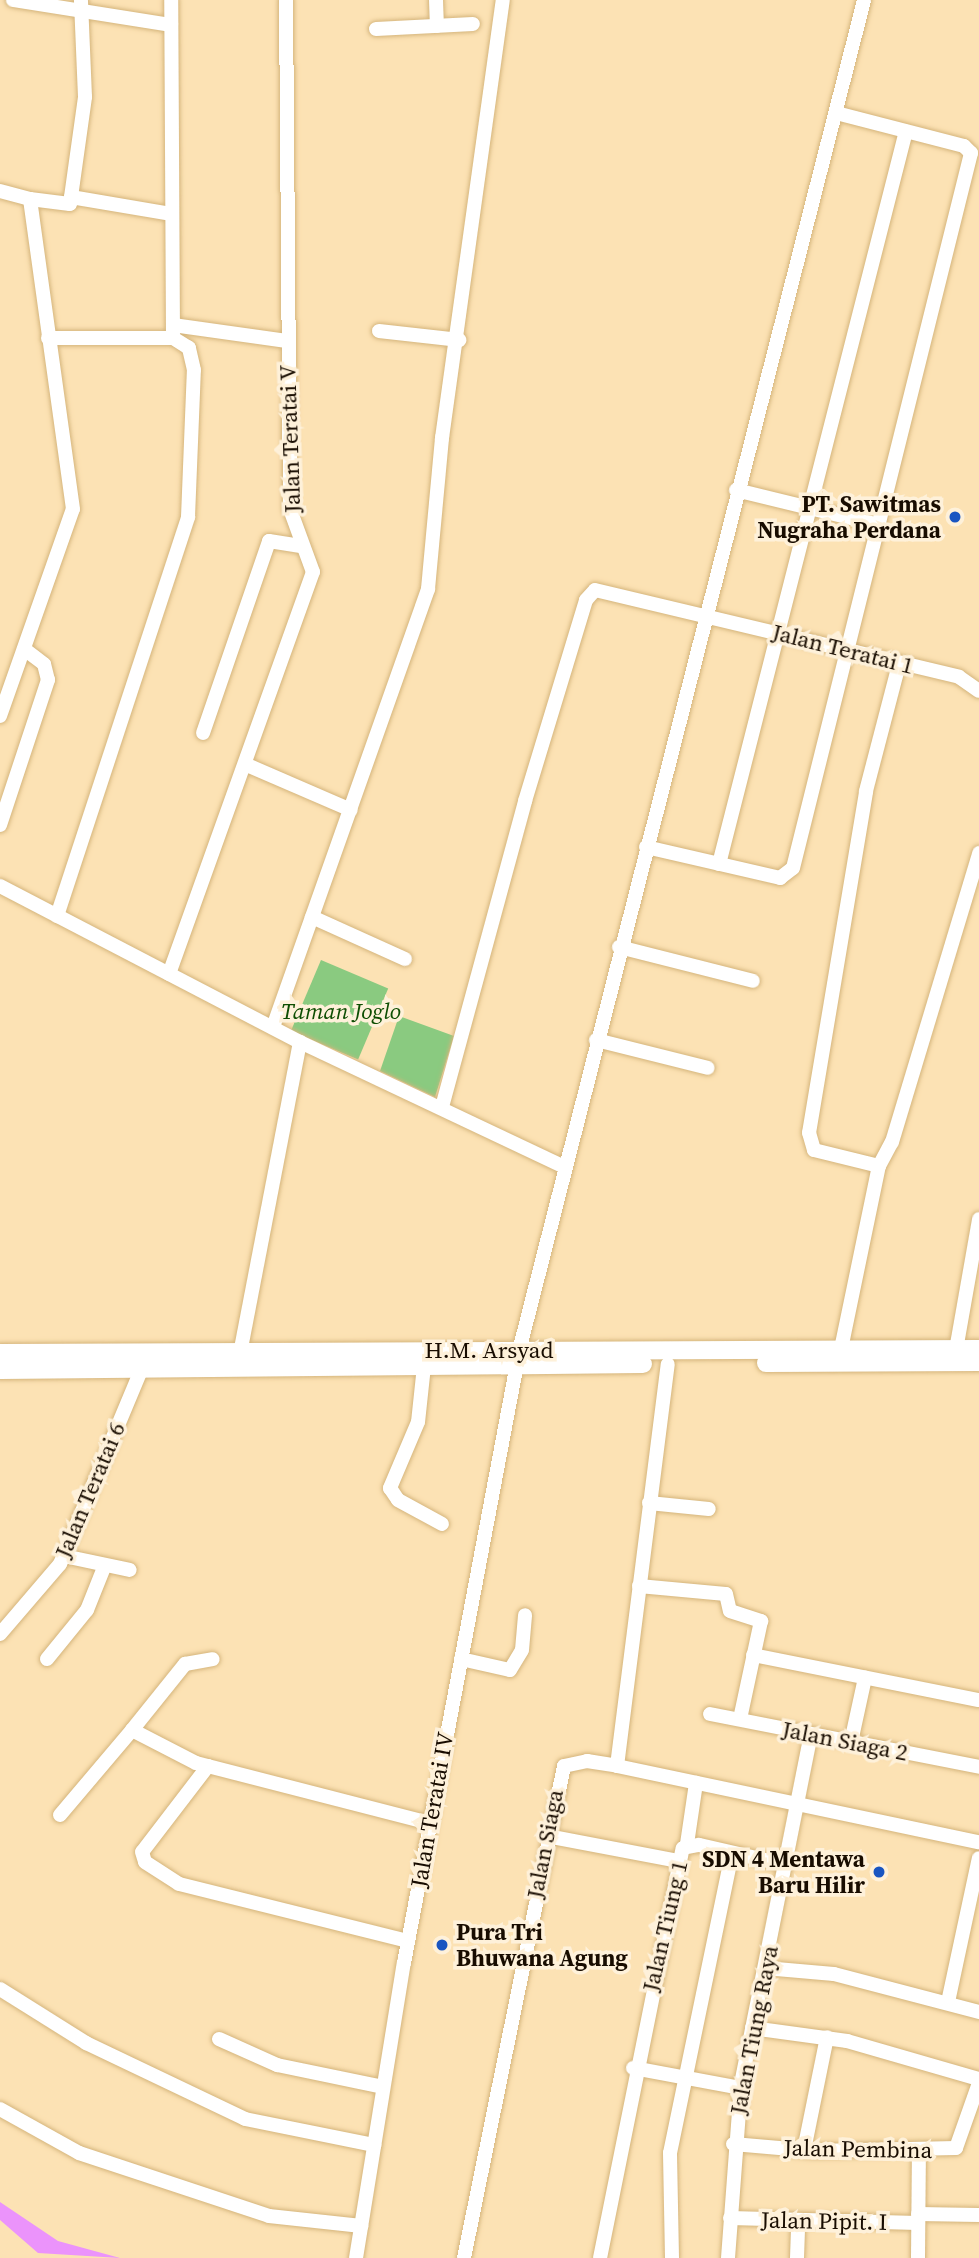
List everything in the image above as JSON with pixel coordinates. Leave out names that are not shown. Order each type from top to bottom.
[{"type":"street","points":[[13,0],[80,5],[171,25]]},
{"type":"street","points":[[57,916],[186,531],[193,361],[189,348],[173,332],[171,0]]},
{"type":"street","name":"Jalan Teratai V","points":[[169,974],[247,765],[313,572],[301,546],[290,509],[286,0]]},
{"type":"street","points":[[436,0],[437,26]]},
{"type":"street","points":[[273,1027],[426,599],[503,0]]},
{"type":"street","name":"Jalan Teratai IV","points":[[356,2258],[408,1941],[518,1358],[704,615],[864,0]]},
{"type":"street","points":[[0,191],[66,206],[71,197],[85,97],[80,5]]},
{"type":"street","points":[[376,29],[473,24]]},
{"type":"street","points":[[646,847],[780,878],[791,873],[971,153],[906,131],[836,113]]},
{"type":"street","points":[[719,864],[775,632],[906,131]]},
{"type":"street","points":[[71,197],[171,214]]},
{"type":"street","points":[[0,716],[73,509],[30,199]]},
{"type":"street","points":[[379,331],[459,340]]},
{"type":"street","points":[[48,338],[173,332],[287,341]]},
{"type":"street","points":[[736,490],[880,525]]},
{"type":"street","points":[[203,733],[269,541],[301,546]]},
{"type":"street","name":"Jalan Teratai 1","points":[[442,1107],[586,600],[604,590],[959,677],[979,691]]},
{"type":"street","points":[[0,825],[48,680],[44,664],[24,649]]},
{"type":"street","points":[[879,1166],[814,1150],[809,1133],[866,791],[899,664]]},
{"type":"street","points":[[247,765],[351,810]]},
{"type":"street","points":[[841,1349],[879,1166],[892,1142],[979,853]]},
{"type":"street","points":[[0,886],[300,1042],[564,1167]]},
{"type":"street","points":[[312,917],[405,958]]},
{"type":"street","points":[[620,947],[753,981]]},
{"type":"street","points":[[596,1040],[708,1068]]},
{"type":"street","points":[[239,1361],[300,1042]]},
{"type":"street","points":[[956,1350],[979,1219]]},
{"type":"street","name":"H.M. Arsyad","points":[[0,1370],[141,1370],[239,1361],[518,1358],[841,1349],[979,1349]]},
{"type":"street","name":"H.M. Arsyad","points":[[0,1353],[424,1366],[518,1358],[668,1364],[979,1362]]},
{"type":"street","points":[[617,1766],[668,1364]]},
{"type":"street","points":[[424,1366],[418,1422],[390,1488],[398,1500],[442,1524]]},
{"type":"street","name":"Jalan Teratai 6","points":[[0,1634],[64,1556],[141,1370]]},
{"type":"street","points":[[649,1503],[709,1509]]},
{"type":"street","points":[[64,1556],[130,1570]]},
{"type":"street","points":[[47,1659],[87,1610],[105,1565]]},
{"type":"street","points":[[639,1586],[726,1594],[730,1611],[761,1621],[740,1719]]},
{"type":"street","points":[[461,1659],[510,1670],[522,1650],[525,1615]]},
{"type":"street","points":[[753,1655],[979,1700]]},
{"type":"street","points":[[60,1815],[185,1664],[213,1659]]},
{"type":"street","points":[[851,1742],[864,1678]]},
{"type":"street","name":"Jalan Siaga 2","points":[[710,1714],[979,1767]]},
{"type":"street","points":[[132,1730],[208,1766],[430,1823]]},
{"type":"street","name":"Jalan Tiung Raya","points":[[728,2258],[733,2144],[741,2088],[811,1735]]},
{"type":"street","name":"Jalan Siaga","points":[[464,2258],[547,1836],[564,1766],[587,1760],[979,1842]]},
{"type":"street","points":[[208,1766],[142,1852],[145,1862],[178,1884],[408,1941]]},
{"type":"street","points":[[687,1844],[696,1783]]},
{"type":"street","points":[[547,1836],[678,1861]]},
{"type":"street","name":"Jalan Tiung 1","points":[[600,2258],[633,2068],[678,1861],[687,1844],[786,1866]]},
{"type":"street","points":[[672,2258],[670,2153],[732,1853]]},
{"type":"street","points":[[948,2002],[979,1858]]},
{"type":"street","points":[[765,1968],[827,1973],[979,2012]]},
{"type":"street","points":[[0,1989],[102,2051],[244,2119],[374,2145]]},
{"type":"street","points":[[752,2028],[827,2037],[979,2081]]},
{"type":"street","points":[[804,2150],[827,2037]]},
{"type":"street","points":[[219,2039],[277,2065],[383,2087]]},
{"type":"street","points":[[633,2068],[741,2088]]},
{"type":"street","name":"Jalan Pembina","points":[[733,2144],[804,2150],[919,2151],[956,2148],[973,2125],[979,2081]]},
{"type":"street","points":[[0,2109],[79,2153],[269,2216],[361,2226]]},
{"type":"street","points":[[918,2258],[919,2151]]},
{"type":"street","name":"Jalan Pipit. I","points":[[730,2218],[798,2220],[979,2216]]},
{"type":"street","points":[[797,2258],[798,2220]]},
{"type":"green space","name":"Taman Joglo","points":[[321,960],[388,989],[358,1059],[291,1031]]},
{"type":"green space","points":[[399,1016],[454,1036],[435,1097],[380,1071]]},
{"type":"shaded area","points":[[0,2202],[58,2241],[120,2258],[38,2253],[0,2220]]},
{"type":"place","name":"PT. Sawitmas Nugraha Perdana","points":[[955,517]]},
{"type":"place","name":"SDN 4 Mentawa Baru Hilir","points":[[879,1872]]},
{"type":"place","name":"Pura Tri Bhuwana Agung","points":[[442,1945]]}]
